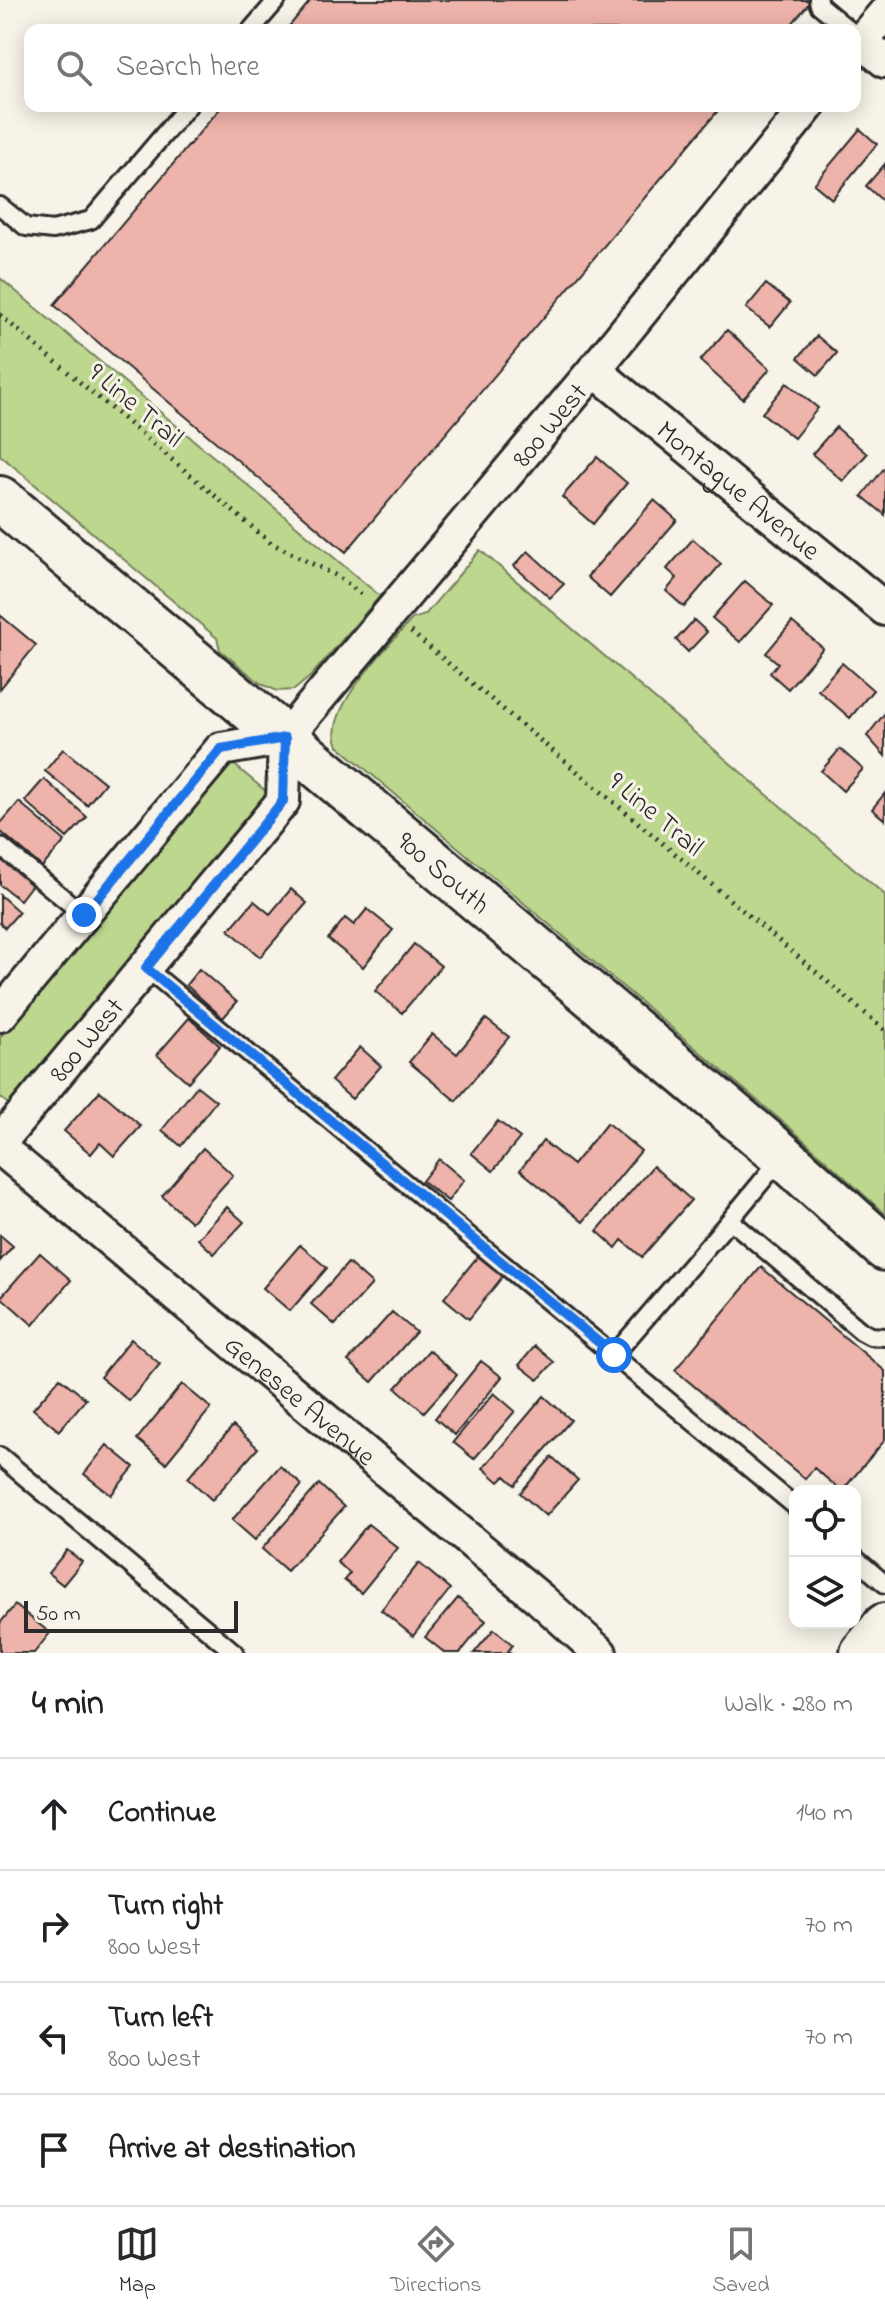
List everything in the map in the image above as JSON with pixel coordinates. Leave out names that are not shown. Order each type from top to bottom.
[{"type":"street","points":[[861,43],[885,13]]},
{"type":"street","name":"800 West","points":[[0,1145],[283,801],[285,738],[594,370],[803,112]]},
{"type":"street","name":"Montague Avenue","points":[[594,370],[885,609]]},
{"type":"street","name":"900 South","points":[[0,499],[783,1156],[885,1248]]},
{"type":"street","points":[[0,1015],[221,749],[285,738]]},
{"type":"street","name":"Genesee Avenue","points":[[0,1145],[540,1599],[600,1653]]},
{"type":"street","points":[[863,1653],[885,1626]]},
{"type":"lane","points":[[256,24],[277,0]]},
{"type":"lane","points":[[818,0],[819,5],[840,24]]},
{"type":"lane","points":[[0,206],[26,227],[53,230],[91,220],[183,112]]},
{"type":"lane","points":[[0,846],[84,915]]},
{"type":"lane","points":[[146,968],[789,1501]]},
{"type":"lane","points":[[614,1355],[783,1156]]},
{"type":"lane","points":[[730,1220],[861,1331],[870,1336],[885,1337]]},
{"type":"lane","points":[[0,1456],[235,1653]]},
{"type":"lane","points":[[861,1563],[885,1584]]},
{"type":"path","name":"9 Line Trail","points":[[0,315],[271,543],[337,576],[369,600]]},
{"type":"path","name":"9 Line Trail","points":[[404,627],[885,1030]]},
{"type":"green space","points":[[0,278],[380,596],[311,676],[294,690],[277,691],[260,683],[220,650],[217,638],[0,455]]},
{"type":"green space","points":[[480,550],[885,895],[885,1214],[797,1134],[338,746],[335,732],[339,715],[360,680],[412,619],[425,615]]},
{"type":"green space","points":[[231,762],[274,798],[14,1109],[0,1097],[0,1037]]},
{"type":"building","points":[[311,0],[810,2],[792,24],[291,24]]},
{"type":"building","points":[[217,112],[717,112],[346,552],[54,305]]},
{"type":"building","points":[[860,129],[877,144],[832,199],[814,184]]},
{"type":"building","points":[[885,164],[885,203],[866,186]]},
{"type":"building","points":[[766,284],[790,303],[770,327],[746,308]]},
{"type":"building","points":[[727,330],[770,369],[743,399],[700,361]]},
{"type":"building","points":[[817,336],[837,353],[818,375],[798,358]]},
{"type":"building","points":[[787,383],[818,408],[794,438],[762,413]]},
{"type":"building","points":[[836,427],[867,454],[843,481],[812,454]]},
{"type":"building","points":[[597,457],[627,483],[593,524],[562,497]]},
{"type":"building","points":[[885,467],[885,515],[862,496]]},
{"type":"building","points":[[654,500],[677,520],[610,597],[587,577]]},
{"type":"building","points":[[693,539],[721,564],[684,607],[666,591],[677,578],[667,569]]},
{"type":"building","points":[[528,551],[564,584],[550,598],[514,566]]},
{"type":"building","points":[[745,581],[773,605],[740,642],[712,618]]},
{"type":"building","points":[[0,615],[36,645],[0,689]]},
{"type":"building","points":[[694,620],[707,632],[688,652],[676,640]]},
{"type":"building","points":[[792,622],[823,648],[788,689],[770,673],[778,663],[766,653]]},
{"type":"building","points":[[842,663],[873,690],[850,718],[818,690]]},
{"type":"building","points":[[885,713],[885,756],[867,736]]},
{"type":"building","points":[[63,749],[105,783],[87,805],[45,771]]},
{"type":"building","points":[[840,749],[863,769],[843,791],[821,771]]},
{"type":"building","points":[[44,779],[87,817],[67,838],[25,801]]},
{"type":"building","points":[[885,793],[885,820],[872,809]]},
{"type":"building","points":[[19,802],[65,841],[42,867],[0,831],[0,824]]},
{"type":"building","points":[[0,857],[33,883],[20,900],[0,885]]},
{"type":"building","points":[[291,889],[307,903],[260,957],[229,930],[254,901],[270,914]]},
{"type":"building","points":[[0,895],[19,912],[5,928],[0,923]]},
{"type":"building","points":[[367,909],[393,930],[363,967],[328,939],[345,918],[354,925]]},
{"type":"building","points":[[414,944],[441,966],[402,1013],[375,991]]},
{"type":"building","points":[[199,969],[237,1002],[223,1018],[186,985]]},
{"type":"building","points":[[189,1018],[220,1046],[188,1082],[157,1055]]},
{"type":"building","points":[[486,1019],[509,1037],[456,1101],[409,1062],[432,1034],[457,1054]]},
{"type":"building","points":[[360,1047],[381,1066],[352,1099],[331,1081]]},
{"type":"building","points":[[197,1086],[216,1101],[181,1146],[162,1130]]},
{"type":"building","points":[[100,1091],[141,1126],[114,1156],[100,1143],[91,1154],[64,1131]]},
{"type":"building","points":[[498,1121],[520,1138],[493,1171],[471,1153]]},
{"type":"building","points":[[607,1123],[641,1151],[583,1222],[520,1170],[543,1141],[573,1165]]},
{"type":"building","points":[[203,1148],[233,1175],[191,1222],[162,1196]]},
{"type":"building","points":[[439,1159],[464,1180],[448,1201],[422,1181]]},
{"type":"building","points":[[653,1166],[691,1200],[642,1257],[622,1240],[616,1248],[597,1231]]},
{"type":"building","points":[[227,1207],[244,1222],[214,1254],[198,1239]]},
{"type":"building","points":[[0,1235],[13,1246],[0,1261]]},
{"type":"building","points":[[300,1245],[327,1268],[290,1311],[263,1288]]},
{"type":"building","points":[[40,1253],[71,1280],[33,1325],[1,1297]]},
{"type":"building","points":[[478,1256],[503,1276],[469,1319],[444,1298]]},
{"type":"building","points":[[348,1263],[372,1284],[335,1325],[311,1304]]},
{"type":"building","points":[[761,1267],[885,1371],[885,1440],[847,1485],[835,1485],[814,1468],[805,1479],[675,1370]]},
{"type":"building","points":[[392,1312],[416,1332],[372,1382],[348,1361]]},
{"type":"building","points":[[131,1339],[160,1364],[129,1401],[100,1377]]},
{"type":"building","points":[[535,1346],[554,1362],[538,1380],[519,1365]]},
{"type":"building","points":[[429,1350],[457,1375],[424,1412],[396,1388]]},
{"type":"building","points":[[481,1361],[502,1377],[455,1435],[435,1418]]},
{"type":"building","points":[[60,1378],[86,1399],[59,1431],[33,1409]]},
{"type":"building","points":[[182,1384],[211,1408],[166,1463],[137,1439]]},
{"type":"building","points":[[494,1393],[515,1411],[474,1459],[453,1442]]},
{"type":"building","points":[[544,1396],[571,1420],[515,1485],[505,1476],[499,1482],[483,1468]]},
{"type":"building","points":[[233,1426],[258,1448],[212,1500],[188,1478]]},
{"type":"building","points":[[107,1445],[134,1467],[111,1495],[84,1474]]},
{"type":"building","points":[[552,1457],[578,1480],[546,1516],[520,1493]]},
{"type":"building","points":[[280,1466],[302,1485],[255,1540],[232,1520]]},
{"type":"building","points":[[319,1484],[344,1507],[287,1571],[262,1549]]},
{"type":"building","points":[[368,1524],[398,1548],[361,1593],[344,1580],[350,1573],[337,1562]]},
{"type":"building","points":[[67,1550],[82,1562],[63,1585],[48,1573]]},
{"type":"building","points":[[419,1563],[450,1589],[413,1636],[381,1610]]},
{"type":"building","points":[[458,1598],[486,1621],[460,1653],[445,1653],[425,1637]]},
{"type":"building","points":[[15,1605],[50,1633],[34,1653],[0,1653],[0,1623]]},
{"type":"building","points":[[494,1629],[513,1645],[508,1651],[511,1653],[474,1653]]},
{"type":"route","points":[[84,915],[221,749],[285,738],[283,801],[146,968],[614,1355]]}]
